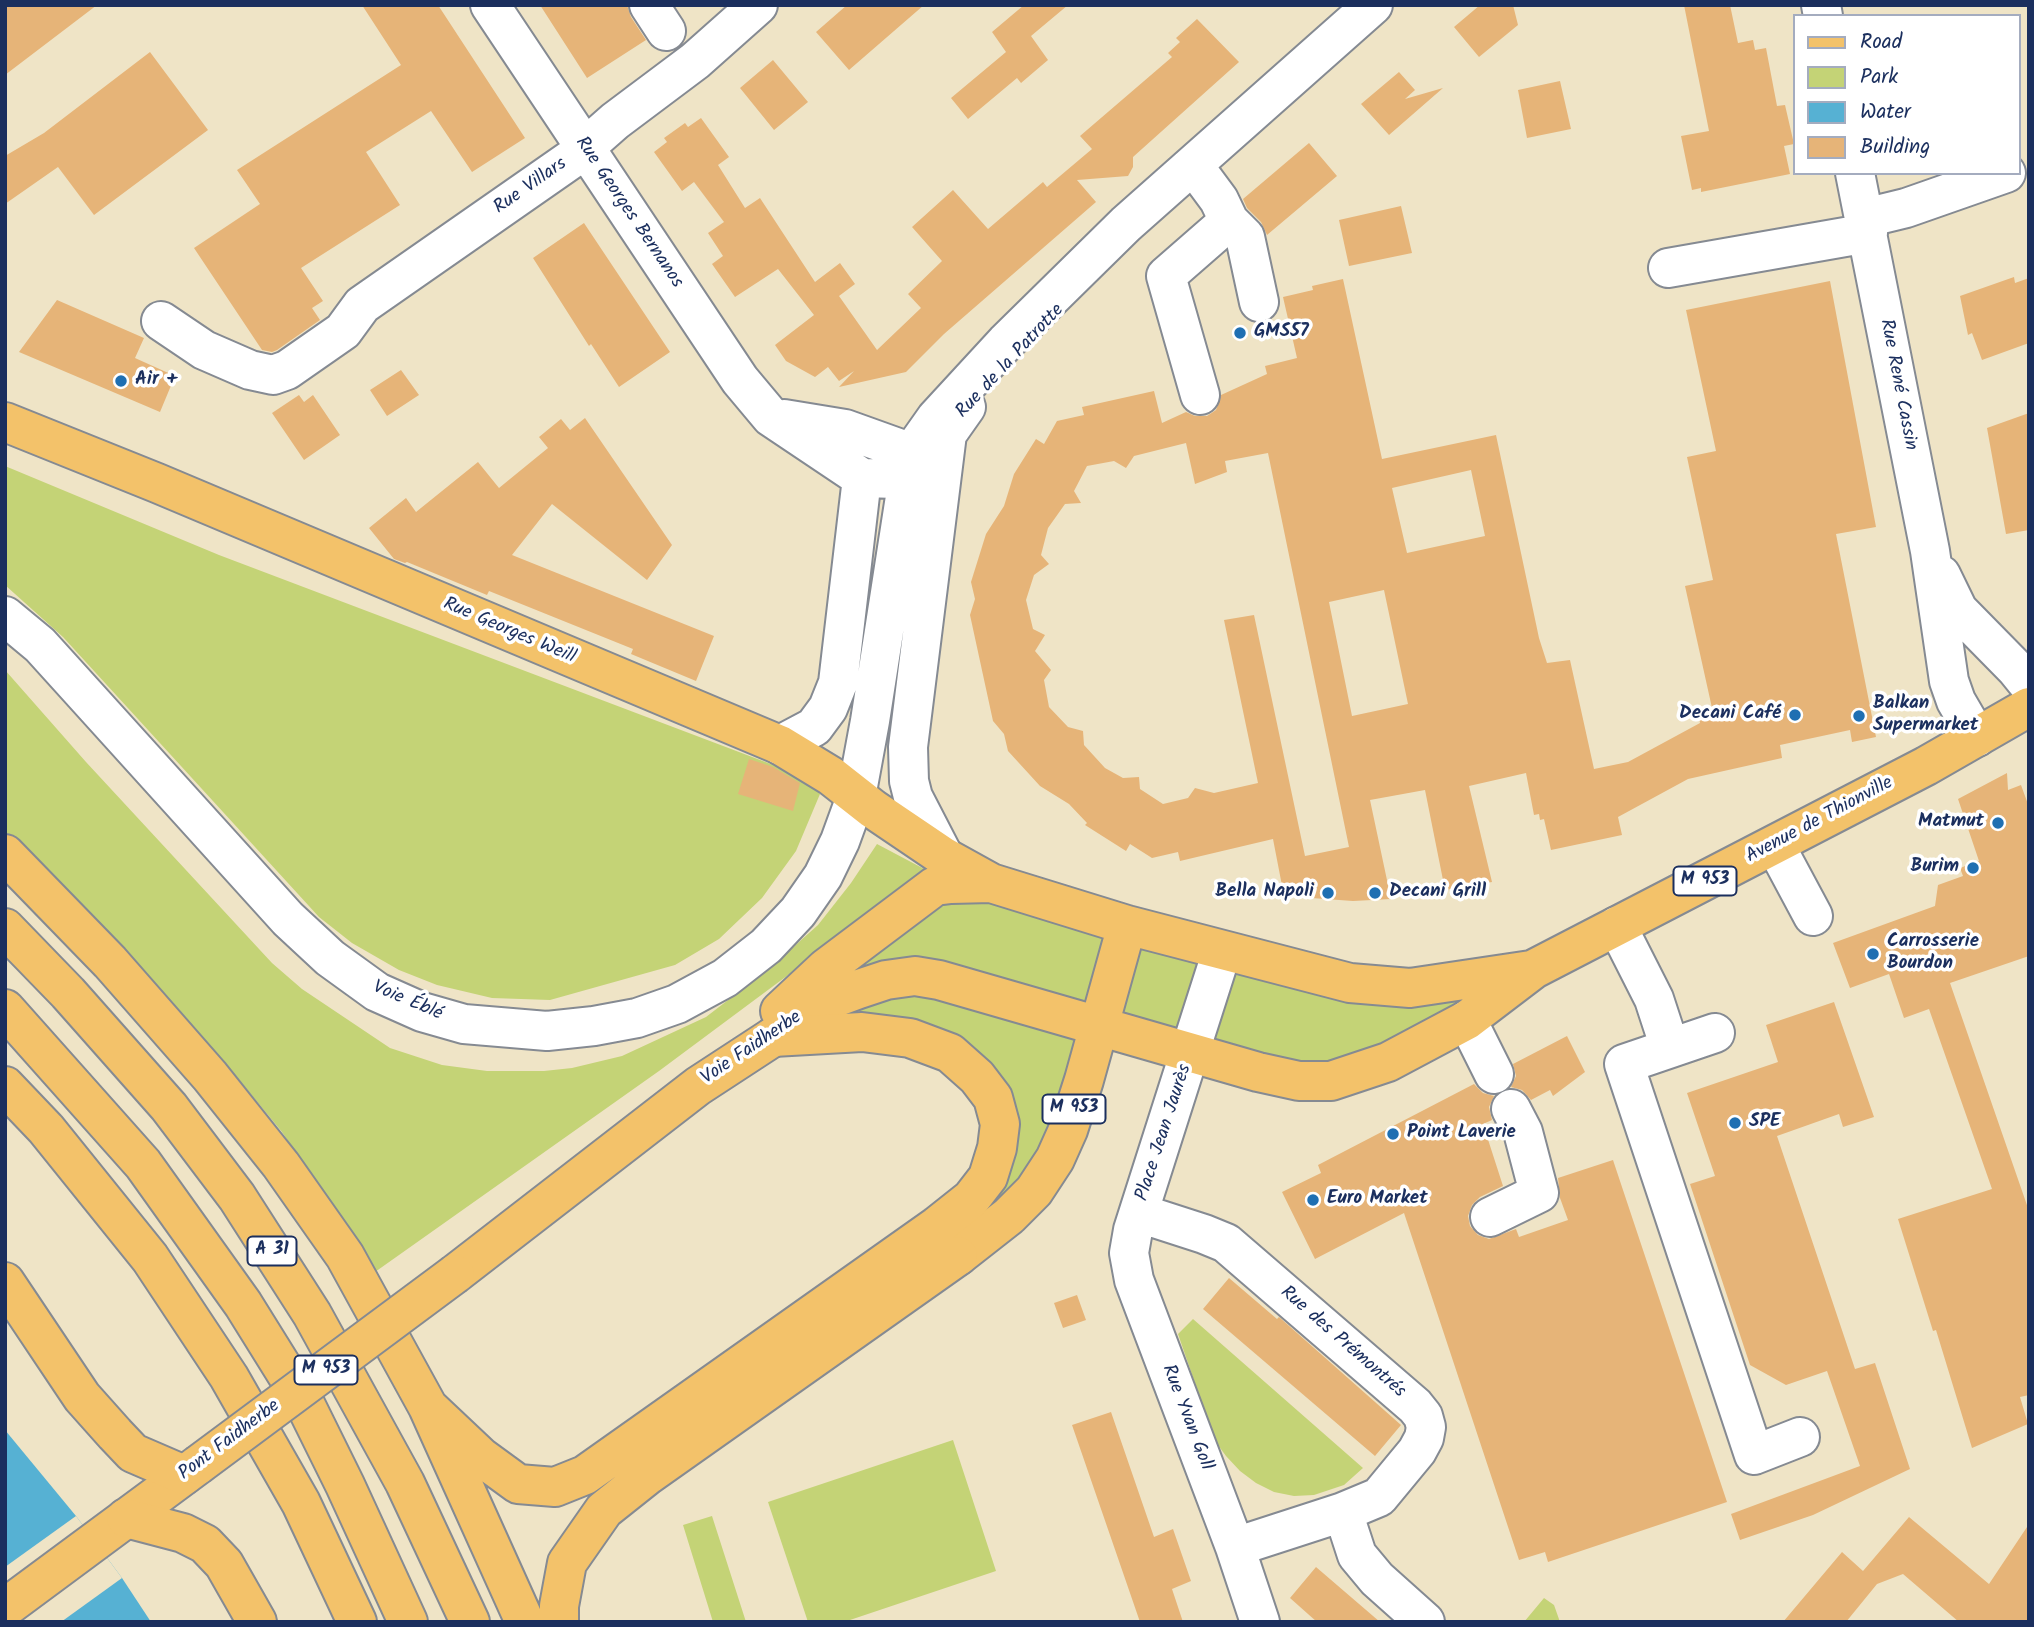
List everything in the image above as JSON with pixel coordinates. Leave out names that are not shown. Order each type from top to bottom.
[{"type":"main road","name":"Rue Georges Weill","points":[[5,422],[157,483],[780,746],[831,776],[856,797],[944,857],[991,883]]},
{"type":"main road","name":"Avenue de Thionville","points":[[1534,969],[1775,845],[2029,708]]},
{"type":"main road","points":[[5,854],[110,962],[210,1076],[281,1165],[345,1256],[428,1407],[525,1622]]},
{"type":"main road","name":"M 953","points":[[698,1086],[826,968],[935,886],[991,883],[1127,925],[1350,984],[1410,988],[1534,969]]},
{"type":"main road","name":"M 953","points":[[559,1622],[559,1606],[567,1563],[604,1510],[648,1475],[958,1256],[1009,1216],[1034,1191],[1055,1159],[1068,1130],[1127,925]]},
{"type":"main road","name":"A 31","points":[[5,928],[68,993],[169,1107],[237,1197],[312,1314],[405,1483],[470,1622]]},
{"type":"main road","name":"Place Jean Jaurès","points":[[1099,1027],[1299,1082],[1331,1081],[1388,1062],[1467,1020],[1534,969]]},
{"type":"main road","name":"Voie Faidherbe","points":[[455,1274],[698,1086],[807,1012],[832,999],[886,980],[915,976],[939,980],[1099,1027]]},
{"type":"main road","name":"A 31","points":[[5,1009],[143,1164],[243,1304],[304,1402],[408,1622]]},
{"type":"main road","points":[[428,1407],[481,1458],[517,1484],[555,1487],[585,1475],[937,1226],[971,1199],[988,1177],[997,1148],[1000,1124],[993,1098],[976,1077],[950,1054],[910,1038],[862,1032],[773,1037]]},
{"type":"main road","points":[[5,1086],[46,1129],[150,1258],[222,1366],[301,1503],[357,1622]]},
{"type":"main road","name":"Pont Faidherbe","points":[[5,1608],[455,1274]]},
{"type":"main road","points":[[5,1282],[82,1397],[115,1434],[133,1452],[191,1470]]},
{"type":"main road","points":[[126,1518],[183,1533],[205,1544],[224,1564],[257,1622]]},
{"type":"street","name":"Rue Georges Bernanos","points":[[490,5],[740,380],[771,417],[862,478]]},
{"type":"street","name":"Rue Villars","points":[[161,321],[204,350],[250,370],[273,375],[288,370],[343,331],[362,305],[585,148],[615,121],[695,61],[758,5]]},
{"type":"street","name":"Rue de la Patrotte","points":[[856,797],[885,629],[926,469],[936,418],[1006,342],[1126,224],[1373,5]]},
{"type":"street","name":"Rue de la Patrotte","points":[[944,857],[914,797],[909,781],[908,747],[935,541],[926,469],[961,413],[1060,308],[1202,177],[1402,5]]},
{"type":"street","name":"Rue René Cassin","points":[[1856,175],[1930,551],[1949,681],[1956,701],[1977,737]]},
{"type":"street","points":[[1668,268],[1866,226],[1906,208],[2013,175]]},
{"type":"street","points":[[1202,177],[1219,200],[1229,221],[1245,237],[1259,302]]},
{"type":"street","points":[[1200,395],[1166,276],[1229,221]]},
{"type":"street","points":[[771,417],[845,429],[926,469]]},
{"type":"street","points":[[780,746],[814,727],[828,708],[838,683],[862,478],[926,469]]},
{"type":"street","name":"Rue René Cassin","points":[[1930,551],[1958,610],[2029,685]]},
{"type":"street","name":"Voie Éblé","points":[[5,616],[40,645],[288,919],[330,958],[377,992],[422,1012],[464,1024],[547,1031],[594,1026],[637,1017],[677,1004],[725,978],[766,946],[798,912],[823,876],[841,841],[856,797]]},
{"type":"street","points":[[1775,845],[1813,916]]},
{"type":"street","points":[[1617,926],[1654,999],[1670,1048]]},
{"type":"street","name":"Place Jean Jaurès","points":[[1139,1213],[1222,951]]},
{"type":"street","points":[[1467,1020],[1494,1074]]},
{"type":"street","points":[[1714,1033],[1624,1063],[1754,1455],[1800,1437]]},
{"type":"street","points":[[1490,1217],[1539,1193],[1522,1132],[1511,1109]]},
{"type":"street","name":"Rue des Prémontrés","points":[[1139,1213],[1226,1244],[1415,1406],[1423,1416],[1441,1424],[1424,1438],[1417,1451],[1378,1497],[1343,1512],[1235,1547]]},
{"type":"street","name":"Rue Yvan Goll","points":[[1139,1213],[1129,1253],[1133,1280],[1235,1547],[1260,1622]]},
{"type":"street","points":[[1343,1512],[1357,1555],[1377,1579],[1425,1622]]},
{"type":"green space","points":[[5,466],[219,555],[805,777],[820,794],[796,851],[762,898],[719,939],[675,965],[550,1000],[492,998],[437,985],[399,970],[352,943],[319,917],[63,637],[5,585]]},
{"type":"green space","points":[[5,670],[272,963],[302,989],[390,1048],[442,1065],[487,1071],[544,1071],[572,1068],[622,1056],[706,1017],[771,967],[818,925],[877,844],[928,871],[659,1071],[375,1272],[282,1132],[231,1070],[5,833]]},
{"type":"green space","points":[[935,886],[1287,969],[1534,969],[1331,1081],[1099,1027],[1009,1216],[988,1177],[977,1077],[862,1032],[859,989],[826,968]]},
{"type":"green space","points":[[1193,1319],[1363,1468],[1344,1485],[1314,1495],[1294,1496],[1274,1492],[1240,1471],[1215,1441],[1178,1334]]},
{"type":"green space","points":[[953,1440],[996,1571],[844,1622],[808,1622],[768,1502]]},
{"type":"green space","points":[[712,1516],[746,1622],[713,1622],[683,1525]]},
{"type":"green space","points":[[1544,1598],[1554,1605],[1560,1622],[1524,1622]]},
{"type":"water","points":[[5,1430],[76,1516],[151,1622],[5,1622]]},
{"type":"pier","points":[[76,1516],[122,1578],[61,1622],[5,1622],[5,1567]]},
{"type":"building","points":[[5,5],[97,5],[5,75]]},
{"type":"building","points":[[362,5],[438,5],[525,138],[472,172],[431,111],[366,152],[400,205],[301,268],[323,301],[312,308],[320,320],[277,350],[262,350],[194,248],[260,204],[237,170],[401,65]]},
{"type":"building","points":[[540,5],[627,5],[631,17],[646,40],[587,78]]},
{"type":"building","points":[[847,5],[924,5],[849,70],[816,32]]},
{"type":"building","points":[[1024,5],[1068,5],[1031,36],[1048,60],[1021,83],[1017,78],[968,119],[951,98],[1006,52],[992,32]]},
{"type":"building","points":[[1480,5],[1513,5],[1518,25],[1479,57],[1454,27]]},
{"type":"building","points":[[1684,5],[1730,5],[1738,43],[1753,40],[1755,50],[1766,48],[1777,106],[1785,105],[1792,135],[1792,144],[1784,146],[1790,174],[1701,192],[1701,188],[1692,190],[1681,136],[1709,131]]},
{"type":"building","points":[[1197,19],[1239,62],[1133,157],[1133,167],[1128,176],[1077,180],[1096,202],[944,334],[906,372],[839,387],[854,371],[839,381],[828,367],[815,377],[786,361],[775,345],[814,315],[778,269],[735,297],[712,264],[723,256],[708,233],[724,222],[694,182],[682,191],[654,152],[667,142],[664,138],[685,123],[688,127],[701,118],[729,157],[718,165],[745,208],[760,198],[815,282],[840,263],[855,284],[839,296],[877,350],[921,308],[908,294],[942,261],[912,227],[953,190],[988,229],[1043,182],[1047,187],[1092,149],[1080,136],[1172,57],[1168,53],[1180,42],[1176,38]]},
{"type":"building","points":[[150,52],[208,130],[94,215],[58,167],[5,204],[5,156],[44,133]]},
{"type":"building","points":[[773,60],[808,102],[774,130],[740,88]]},
{"type":"building","points":[[1399,72],[1415,90],[1405,99],[1443,88],[1389,135],[1361,104]]},
{"type":"building","points":[[1560,81],[1571,129],[1527,138],[1518,90]]},
{"type":"building","points":[[1309,143],[1337,176],[1267,235],[1261,222],[1247,208],[1243,199]]},
{"type":"building","points":[[1401,206],[1412,253],[1349,266],[1339,220]]},
{"type":"building","points":[[584,223],[670,352],[619,387],[591,344],[589,346],[533,258]]},
{"type":"building","points":[[2014,277],[2015,283],[2029,278],[2029,343],[1982,360],[1972,333],[1968,335],[1960,296]]},
{"type":"building","points":[[1343,279],[1382,459],[1496,435],[1539,638],[1547,663],[1570,660],[1594,769],[1628,762],[1700,723],[1698,711],[1712,708],[1685,586],[1713,580],[1687,457],[1716,451],[1686,310],[1830,281],[1876,527],[1836,534],[1876,737],[1852,742],[1850,730],[1780,745],[1782,758],[1688,779],[1618,817],[1622,835],[1551,850],[1544,819],[1540,820],[1539,814],[1534,815],[1526,773],[1469,786],[1492,882],[1445,890],[1425,790],[1370,800],[1391,899],[1353,901],[1284,896],[1273,839],[1180,861],[1178,852],[1152,858],[1130,844],[1126,851],[1085,825],[1087,823],[1069,804],[1040,786],[1008,751],[1004,734],[993,721],[970,615],[975,599],[971,582],[986,534],[1004,506],[1014,474],[1036,439],[1044,444],[1057,421],[1084,415],[1082,407],[1154,391],[1162,423],[1186,412],[1195,416],[1207,416],[1216,410],[1221,395],[1267,374],[1265,366],[1297,358],[1283,297],[1313,290],[1312,286]],"holes":[[[1186,443],[1195,484],[1227,472],[1225,461],[1268,453],[1349,847],[1305,856],[1254,615],[1224,620],[1258,783],[1214,793],[1195,788],[1188,798],[1163,804],[1140,789],[1139,777],[1123,778],[1105,768],[1084,745],[1083,731],[1068,727],[1049,707],[1044,680],[1051,670],[1035,651],[1045,635],[1033,629],[1026,600],[1034,575],[1049,564],[1041,555],[1048,528],[1065,504],[1081,503],[1074,491],[1087,466],[1114,461],[1126,468],[1134,456]],[[1471,470],[1485,536],[1407,553],[1392,488]],[[1384,590],[1408,704],[1352,716],[1329,602]]]},
{"type":"building","points":[[57,300],[144,338],[135,358],[175,376],[160,412],[19,352]]},
{"type":"building","points":[[401,370],[419,395],[387,416],[370,390]]},
{"type":"building","points":[[299,395],[304,402],[313,395],[340,435],[304,460],[272,413]]},
{"type":"building","points":[[2029,413],[2029,530],[2006,534],[1987,428]]},
{"type":"building","points":[[585,418],[672,545],[647,580],[552,504],[512,555],[714,636],[696,681],[631,654],[633,649],[489,591],[487,595],[394,559],[369,528],[406,498],[416,512],[478,462],[499,488],[548,448],[539,437],[561,419],[570,430]]},
{"type":"building","points":[[749,759],[773,767],[800,783],[793,811],[738,794]]},
{"type":"building","points":[[2007,773],[2008,790],[2021,785],[2029,807],[2029,956],[1950,983],[2029,1211],[2029,1395],[2020,1397],[2028,1424],[1972,1448],[1898,1219],[1992,1189],[1929,1009],[1904,1018],[1889,974],[1850,988],[1833,943],[1935,906],[1938,885],[1963,876],[1960,868],[1979,861],[1958,799]]},
{"type":"building","points":[[1834,1002],[1874,1117],[1843,1127],[1839,1114],[1777,1136],[1855,1369],[1875,1363],[1910,1469],[1813,1515],[1740,1540],[1731,1514],[1860,1466],[1827,1371],[1786,1385],[1750,1365],[1690,1184],[1715,1176],[1687,1093],[1778,1062],[1766,1025]]},
{"type":"building","points":[[1567,1036],[1585,1072],[1553,1096],[1550,1090],[1531,1100],[1522,1090],[1511,1087],[1516,1076],[1513,1064]]},
{"type":"building","points":[[1474,1084],[1483,1093],[1494,1096],[1489,1107],[1492,1120],[1483,1124],[1503,1186],[1480,1197],[1472,1205],[1468,1216],[1470,1226],[1478,1235],[1489,1239],[1516,1229],[1519,1237],[1568,1220],[1560,1198],[1558,1178],[1613,1160],[1727,1502],[1548,1562],[1545,1552],[1519,1560],[1404,1213],[1315,1259],[1282,1192],[1321,1173],[1318,1165]]},
{"type":"building","points":[[1229,1278],[1277,1319],[1279,1317],[1401,1425],[1375,1456],[1203,1309]]},
{"type":"building","points":[[1077,1295],[1086,1320],[1063,1328],[1054,1303]]},
{"type":"building","points":[[1111,1412],[1154,1537],[1173,1529],[1191,1581],[1172,1589],[1183,1622],[1140,1622],[1072,1425]]},
{"type":"building","points":[[1909,1517],[1989,1584],[2029,1524],[2029,1622],[1959,1622],[1903,1574],[1877,1584],[1846,1622],[1783,1622],[1842,1552],[1863,1571]]},
{"type":"building","points":[[1316,1567],[1380,1622],[1317,1622],[1290,1598]]},
{"type":"place","name":"GMS57","points":[[1240,333]]},
{"type":"place","name":"Air +","points":[[121,381]]},
{"type":"place","name":"Decani Café","points":[[1795,715]]},
{"type":"place","name":"Balkan Supermarket","points":[[1859,716]]},
{"type":"place","name":"Matmut","points":[[1998,823]]},
{"type":"place","name":"Burim","points":[[1973,868]]},
{"type":"place","name":"Bella Napoli","points":[[1328,893]]},
{"type":"place","name":"Decani Grill","points":[[1375,893]]},
{"type":"place","name":"Carrosserie Bourdon","points":[[1873,954]]},
{"type":"place","name":"SPE","points":[[1735,1123]]},
{"type":"place","name":"Point Laverie","points":[[1393,1134]]},
{"type":"place","name":"Euro Market","points":[[1313,1200]]}]
